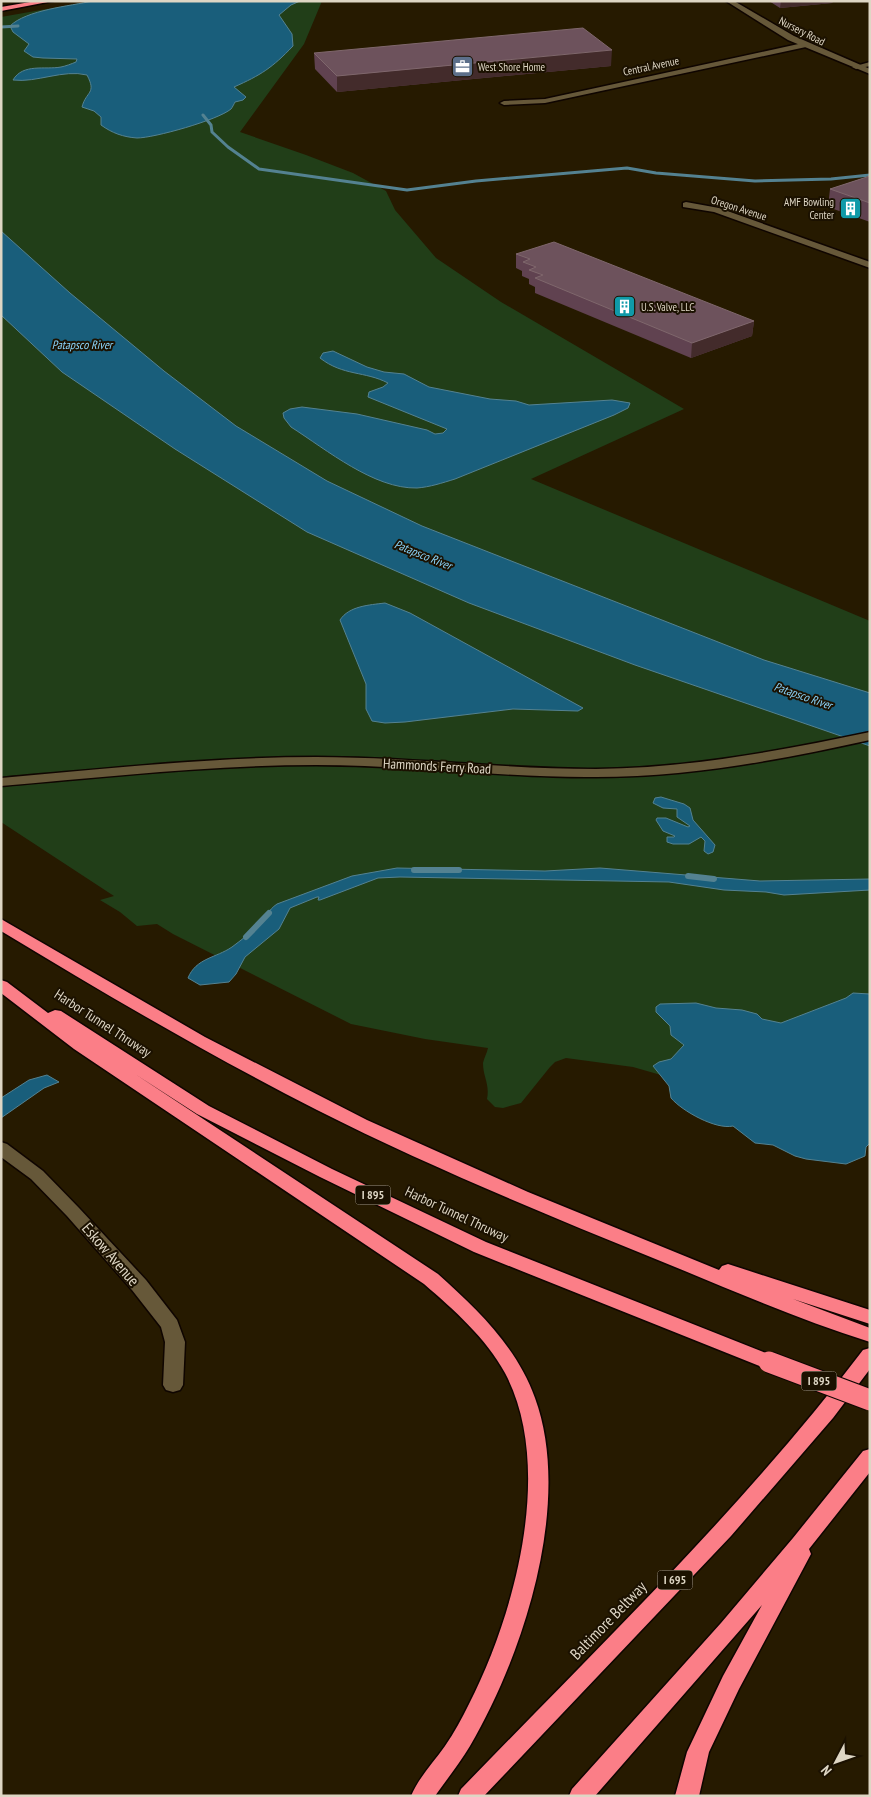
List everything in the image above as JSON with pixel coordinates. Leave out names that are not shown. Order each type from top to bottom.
[{"type":"highway","points":[[1,10],[50,1]]},
{"type":"highway","points":[[1,924],[172,1024],[321,1105],[494,1187],[626,1240],[814,1307],[870,1335]]},
{"type":"highway","name":"Harbor Tunnel Thruway","points":[[1,980],[203,1110],[326,1173],[480,1247],[769,1362],[870,1400]]},
{"type":"highway","points":[[1,985],[80,1045],[431,1279],[465,1309],[491,1337],[514,1372],[529,1408],[538,1450],[538,1500],[529,1562],[512,1632],[485,1694],[454,1751],[422,1796]]},
{"type":"highway","points":[[814,1307],[870,1317]]},
{"type":"highway","name":"Baltimore Beltway","points":[[469,1796],[724,1530],[826,1414],[870,1355]]},
{"type":"highway","points":[[580,1796],[689,1676],[816,1527],[870,1457]]},
{"type":"highway","points":[[687,1796],[698,1752],[731,1683],[816,1527]]},
{"type":"street","name":"Nursery Road","points":[[729,1],[775,30],[856,68],[870,72]]},
{"type":"street","name":"Central Avenue","points":[[504,103],[545,101],[803,44]]},
{"type":"street","points":[[856,68],[870,64]]},
{"type":"street","name":"Oregon Avenue","points":[[686,205],[716,210],[870,265]]},
{"type":"street","name":"Hammonds Ferry Road","points":[[1,782],[198,766],[288,761],[370,762],[548,772],[623,772],[723,764],[806,750],[870,736]]},
{"type":"street","name":"Eskow Avenue","points":[[1,1148],[37,1175],[73,1212],[138,1285],[170,1325],[175,1342],[173,1385]]},
{"type":"green space","points":[[92,1],[322,1],[304,44],[240,132],[353,173],[386,191],[395,210],[436,258],[501,302],[684,409],[531,479],[870,621],[870,1135],[633,1067],[566,1058],[555,1062],[550,1067],[521,1103],[503,1108],[495,1107],[487,1099],[488,1089],[483,1068],[488,1048],[425,1039],[351,1024],[173,934],[157,924],[137,926],[120,912],[100,900],[114,896],[1,822],[1,17]]},
{"type":"water","points":[[93,1],[300,1],[291,5],[279,15],[292,34],[293,46],[266,70],[234,87],[246,97],[243,100],[235,102],[231,109],[224,113],[200,123],[157,135],[137,138],[122,136],[109,130],[101,125],[101,117],[94,111],[82,107],[91,89],[87,75],[69,74],[31,80],[13,80],[22,71],[28,69],[61,67],[76,62],[77,59],[33,57],[24,51],[29,44],[13,32],[10,26],[26,16],[37,12]]},
{"type":"water","name":"Patapsco River","points":[[1,231],[70,293],[164,371],[236,426],[327,481],[422,526],[764,660],[870,693],[870,746],[635,665],[469,603],[307,532],[175,449],[62,372],[1,315]]},
{"type":"water","points":[[333,351],[367,367],[384,372],[404,374],[429,387],[490,399],[516,401],[529,405],[612,400],[630,403],[628,408],[614,415],[455,479],[417,488],[401,487],[368,475],[335,457],[291,427],[284,418],[283,413],[290,409],[302,407],[357,414],[427,430],[435,434],[443,433],[447,429],[368,397],[369,392],[388,383],[337,368],[320,358],[323,353]]},
{"type":"water","points":[[385,603],[410,613],[583,708],[578,711],[513,709],[405,722],[385,723],[372,721],[366,709],[366,684],[340,620],[354,609]]},
{"type":"water","points":[[661,797],[684,804],[690,808],[693,820],[715,845],[713,852],[708,854],[704,851],[705,841],[701,837],[689,844],[667,842],[667,837],[675,836],[663,831],[656,820],[657,818],[666,818],[688,827],[690,826],[677,817],[677,809],[663,808],[653,803],[655,798]]},
{"type":"water","points":[[397,868],[545,871],[600,868],[760,881],[870,879],[870,890],[784,895],[724,890],[669,882],[378,878],[320,900],[317,897],[290,908],[279,929],[245,957],[236,974],[229,982],[200,985],[188,978],[201,962],[226,951],[251,932],[277,904],[352,876]]},
{"type":"water","points":[[853,993],[870,994],[870,1143],[866,1147],[865,1156],[846,1164],[795,1156],[773,1145],[755,1143],[733,1126],[718,1125],[691,1114],[671,1098],[669,1086],[653,1066],[659,1062],[671,1059],[684,1045],[671,1035],[670,1026],[656,1012],[656,1007],[660,1004],[696,1003],[716,1008],[742,1010],[757,1014],[762,1019],[781,1023],[846,998]]},
{"type":"water","points":[[47,1075],[59,1082],[44,1088],[1,1118],[1,1098],[29,1080]]},
{"type":"building","points":[[583,28],[612,50],[337,76],[314,53]]},
{"type":"building","points":[[870,176],[870,203],[830,189]]},
{"type":"building","name":"U.S. Valve, LLC","points":[[554,242],[754,321],[692,343],[535,278],[543,275],[529,270],[536,267],[523,262],[530,259],[516,254]]},
{"type":"waterway","points":[[1,27],[18,26]]},
{"type":"waterway","points":[[203,115],[211,125],[212,132],[228,147],[259,169],[407,190],[476,181],[627,168],[656,173],[755,181],[831,179],[870,175]]},
{"type":"waterway","points":[[414,870],[459,870]]},
{"type":"waterway","points":[[688,876],[714,879]]},
{"type":"waterway","points":[[246,937],[269,913]]},
{"type":"place","name":"West Shore Home","points":[[462,67]]},
{"type":"place","name":"AMF Bowling Center","points":[[850,208]]},
{"type":"place","name":"U.S. Valve, LLC","points":[[625,307]]}]
